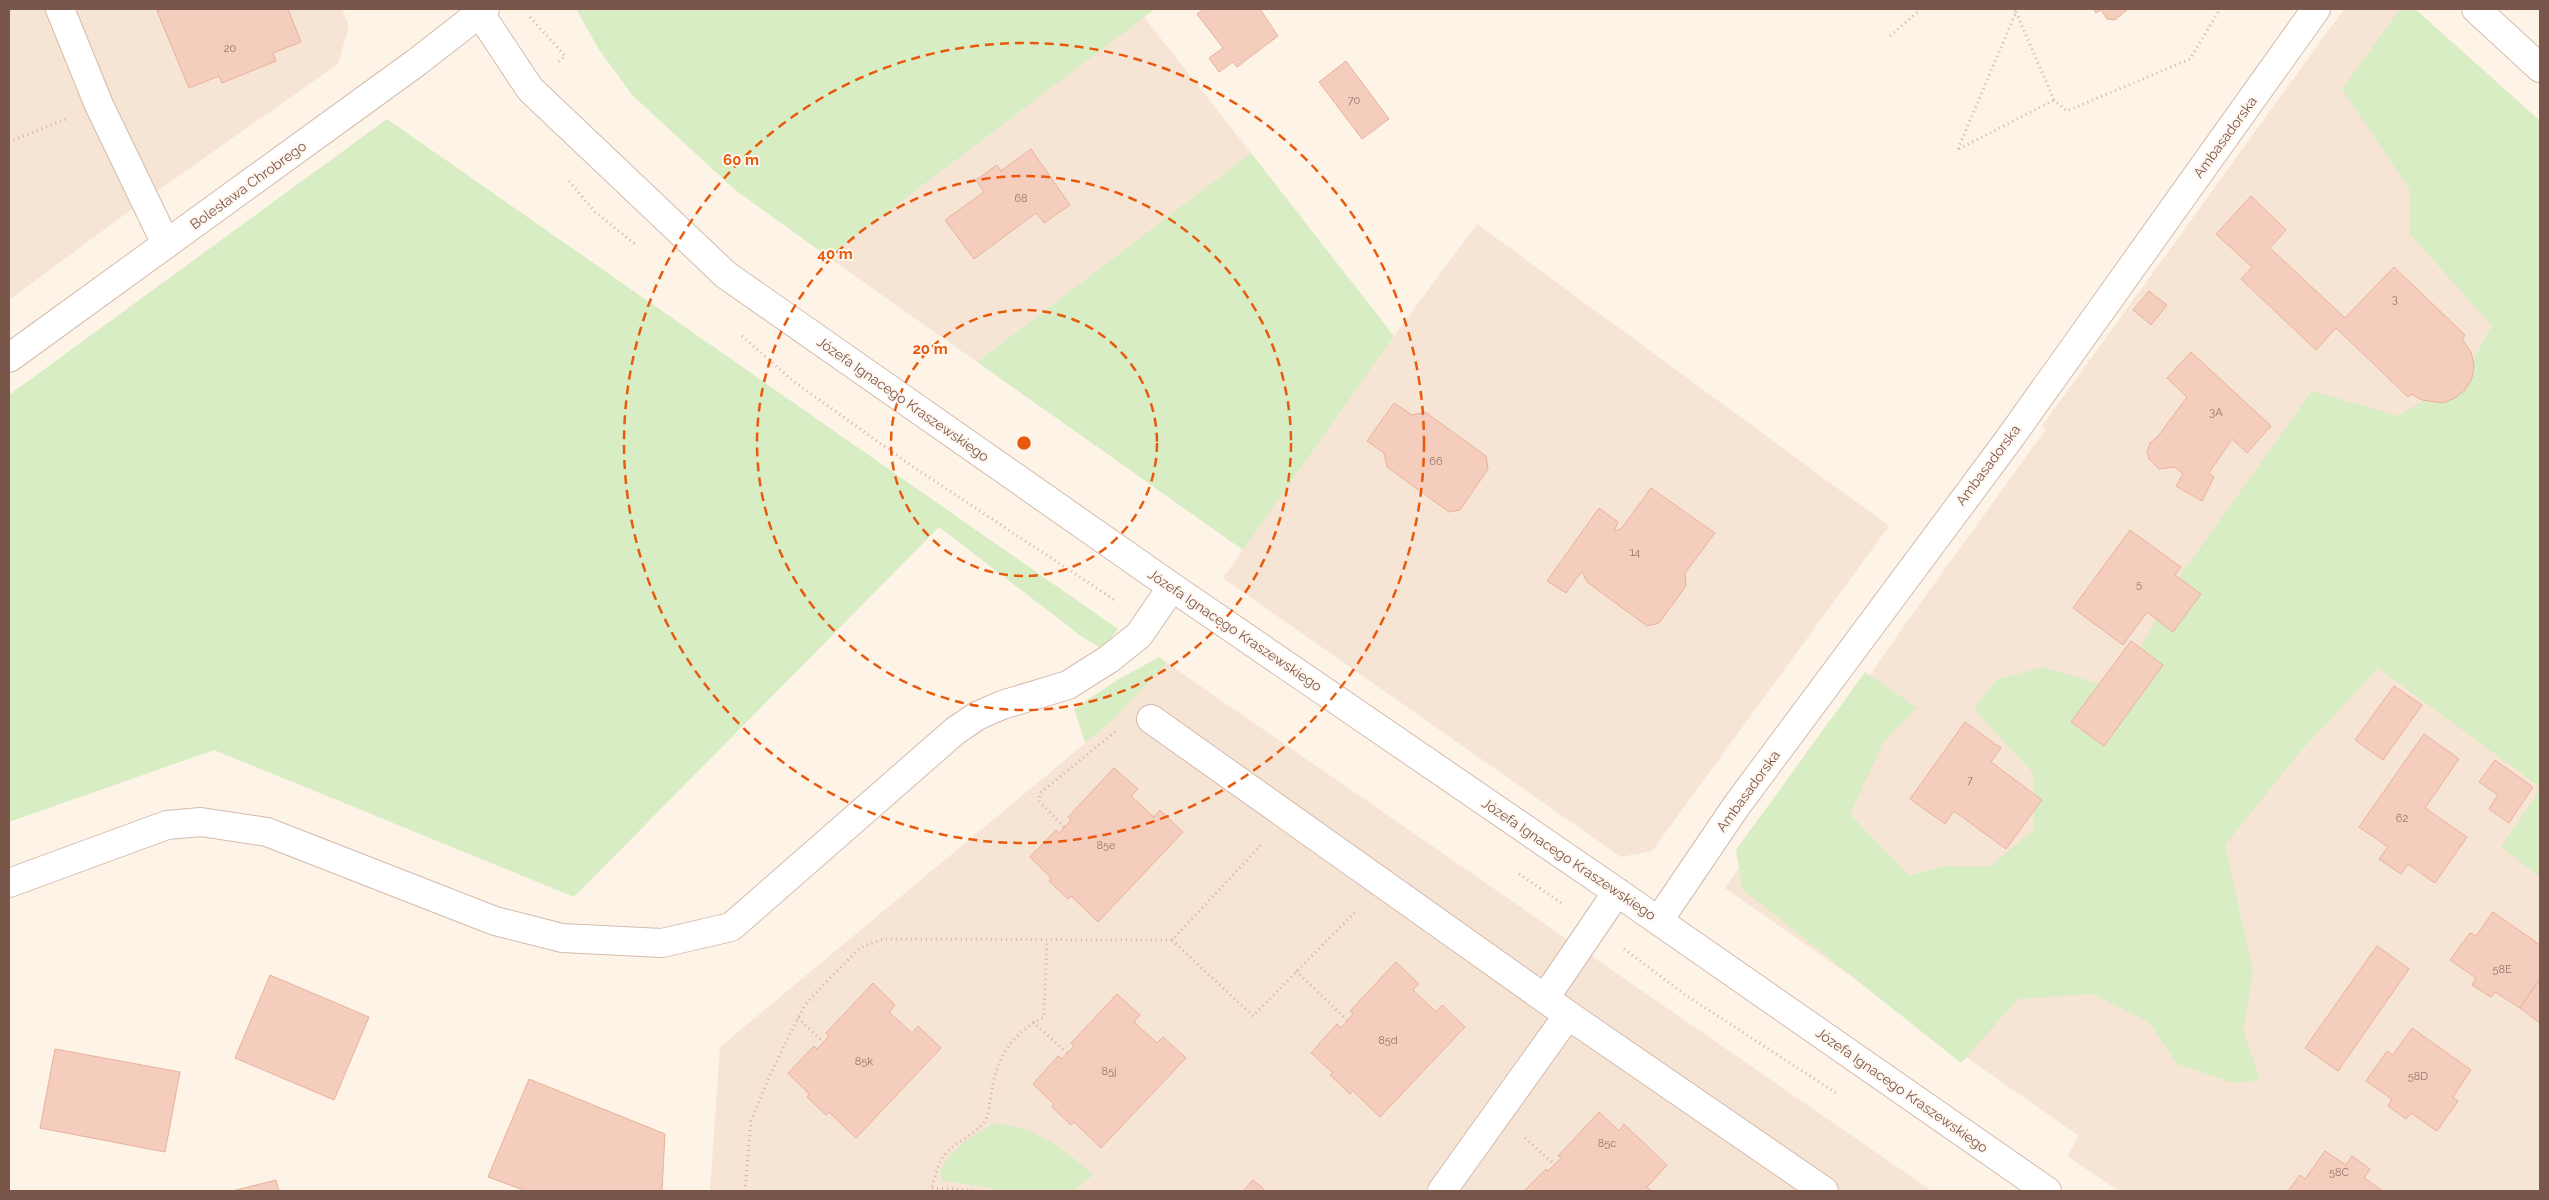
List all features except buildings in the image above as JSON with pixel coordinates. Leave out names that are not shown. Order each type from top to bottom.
[{"type":"street","points":[[60,9],[99,105],[166,244]]},
{"type":"street","name":"Ambasadorska","points":[[1659,920],[1737,805],[2007,442],[2316,9]]},
{"type":"street","points":[[2476,9],[2540,68]]},
{"type":"street","name":"Józefa Ignacego Kraszewskiego","points":[[480,10],[530,89],[726,274],[1172,587],[1659,920],[2047,1191]]},
{"type":"street","name":"Bolesława Chrobrego","points":[[9,358],[417,62],[480,10]]},
{"type":"street","points":[[9,884],[168,825],[201,822],[267,832],[495,921],[562,938],[662,943],[730,927],[956,731],[977,716],[1002,705],[1068,685],[1109,659],[1139,635],[1172,587]]},
{"type":"street","points":[[1151,719],[1568,1015],[1824,1191]]},
{"type":"street","points":[[1545,998],[1617,892]]},
{"type":"street","points":[[1442,1191],[1568,1015]]},
{"type":"path","points":[[1890,36],[1921,9]]},
{"type":"path","points":[[2015,10],[2054,100],[2067,111],[2190,59],[2220,9]]},
{"type":"path","points":[[2015,10],[1958,149],[2054,100]]},
{"type":"path","points":[[9,142],[99,105]]},
{"type":"path","points":[[1064,827],[1039,800],[1040,793],[1119,729]]},
{"type":"path","points":[[1172,940],[1266,839]]},
{"type":"path","points":[[745,1191],[751,1121],[769,1077],[798,1018],[806,1004],[824,984],[860,948],[872,942],[883,939],[1172,940],[1253,1016],[1362,904]]},
{"type":"path","points":[[982,1191],[931,1189],[936,1169],[945,1154],[982,1124],[988,1116],[996,1068],[1014,1038],[1033,1022],[1044,1016],[1047,940]]},
{"type":"path","points":[[1296,971],[1347,1020]]},
{"type":"path","points":[[798,1018],[823,1042]]},
{"type":"path","points":[[1033,1022],[1067,1053]]},
{"type":"path","points":[[1520,1133],[1555,1165]]},
{"type":"path","points":[[1094,1191],[1100,1191]]},
{"type":"shaded area","points":[[9,9],[342,9],[349,26],[338,64],[143,201],[9,300]]},
{"type":"shaded area","points":[[2344,9],[2415,9],[2540,121],[2540,1191],[2119,1191],[2067,1156],[2079,1136],[1725,888],[1901,630],[2046,429],[2042,426]]},
{"type":"shaded area","points":[[1144,17],[1251,153],[977,362],[828,257]]},
{"type":"shaded area","points":[[1477,224],[1889,526],[1652,851],[1621,857],[1223,578],[1394,336]]},
{"type":"shaded area","points":[[1167,663],[1932,1191],[710,1191],[720,1047],[1113,720]]},
{"type":"green space","points":[[576,9],[1155,9],[828,257],[734,189],[632,95],[598,48]]},
{"type":"green space","points":[[2400,9],[2415,9],[2540,121],[2540,787],[2378,668],[2300,752],[2225,845],[2253,972],[2243,1030],[2260,1080],[2233,1083],[2177,1064],[2149,1022],[2092,994],[2018,999],[1961,1063],[1742,889],[1736,850],[1865,672],[1917,708],[1884,741],[1850,814],[1909,875],[1945,866],[1989,867],[2034,830],[2034,774],[1974,709],[1996,680],[2042,667],[2118,689],[2178,579],[2312,391],[2398,416],[2464,376],[2492,326],[2409,233],[2410,190],[2342,89]]},
{"type":"green space","points":[[387,119],[1118,629],[1102,649],[1081,636],[939,527],[574,897],[214,750],[9,822],[9,395]]},
{"type":"green space","points":[[1251,153],[1394,336],[1243,550],[977,362]]},
{"type":"green space","points":[[1159,657],[1167,663],[1113,720],[1085,743],[1074,709],[1114,682]]},
{"type":"green space","points":[[2540,789],[2540,877],[2501,847]]},
{"type":"green space","points":[[994,1123],[1023,1129],[1048,1140],[1093,1175],[1074,1191],[1000,1191],[943,1181],[940,1174],[955,1150]]}]
